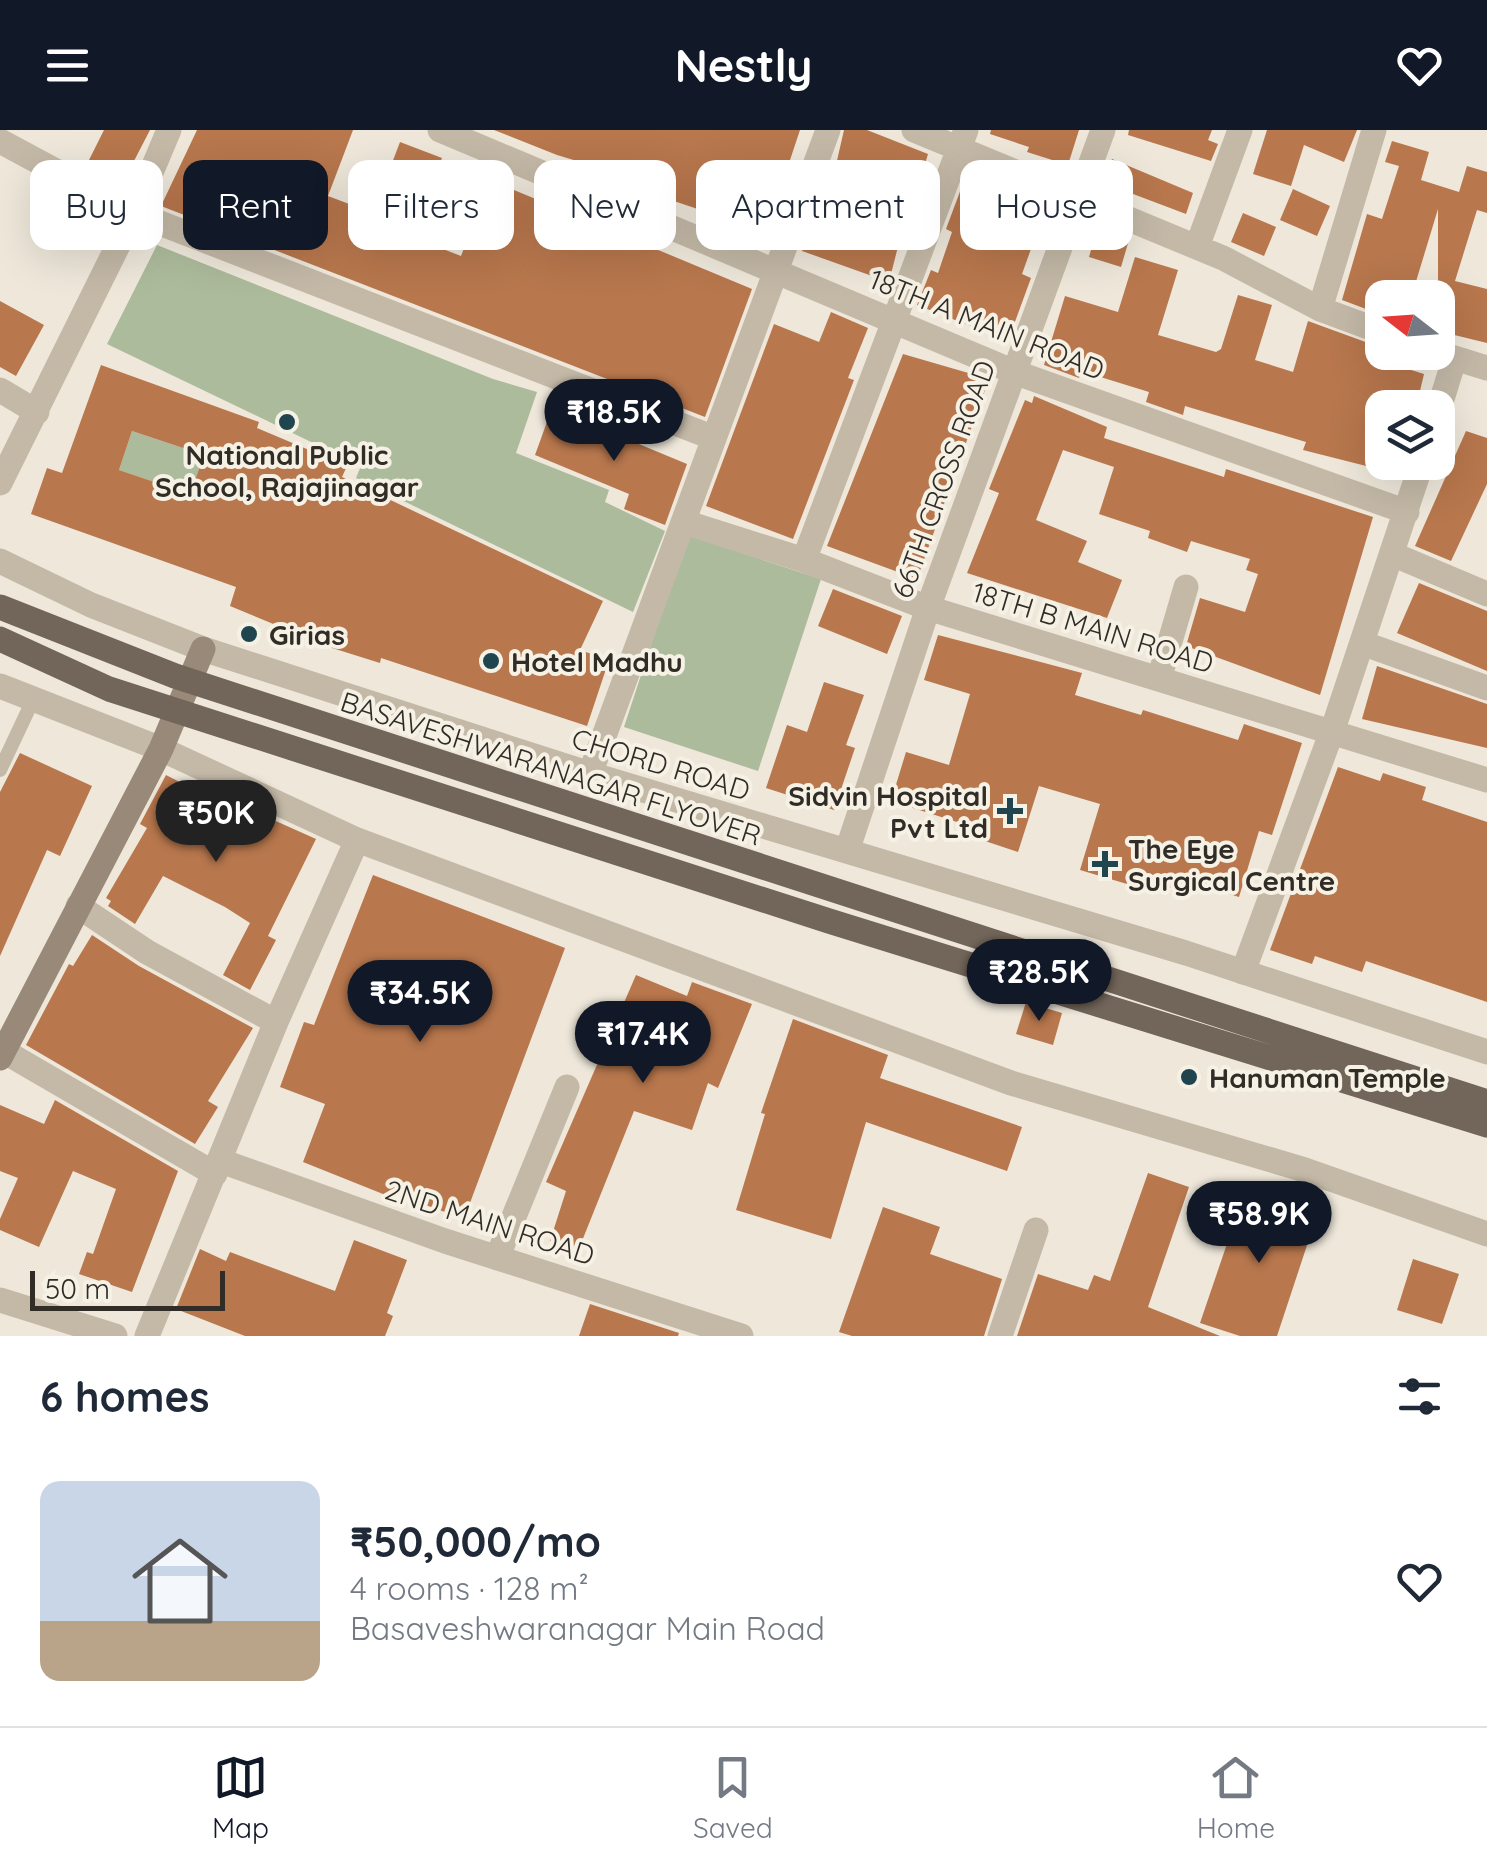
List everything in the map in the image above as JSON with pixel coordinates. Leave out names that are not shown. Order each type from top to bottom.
[{"type":"main road","name":"BASAVESHWARANAGAR FLYOVER","points":[[0,607],[175,676],[1487,1102]]},
{"type":"main road","points":[[0,639],[109,690],[810,916],[1487,1126]]},
{"type":"main road","points":[[1,1052],[161,750],[203,649]]},
{"type":"street","points":[[156,160],[169,130]]},
{"type":"street","name":"18TH A MAIN ROAD","points":[[440,130],[1014,372],[1406,512]]},
{"type":"street","points":[[590,774],[828,130]]},
{"type":"street","points":[[914,130],[962,139],[1003,160]]},
{"type":"street","name":"66TH CROSS ROAD","points":[[1092,160],[1103,130]]},
{"type":"street","points":[[1196,247],[1240,130]]},
{"type":"street","points":[[1320,308],[1374,130]]},
{"type":"street","points":[[804,560],[962,139]]},
{"type":"street","points":[[0,141],[35,160]]},
{"type":"street","points":[[1133,221],[1365,325]]},
{"type":"street","points":[[163,224],[714,438]]},
{"type":"street","points":[[0,483],[116,250]]},
{"type":"street","name":"66TH CROSS ROAD","points":[[847,851],[928,608],[1059,250]]},
{"type":"street","points":[[1455,359],[1487,368]]},
{"type":"street","points":[[0,390],[37,412]]},
{"type":"street","points":[[1243,972],[1332,732],[1416,480]]},
{"type":"street","name":"18TH B MAIN ROAD","points":[[684,522],[804,560],[928,608],[1487,780]]},
{"type":"street","points":[[1392,554],[1487,594]]},
{"type":"street","name":"CHORD ROAD","points":[[0,560],[91,605],[203,649],[590,774],[1243,972],[1487,1052]]},
{"type":"street","points":[[1160,679],[1186,587]]},
{"type":"street","points":[[1362,643],[1487,688]]},
{"type":"street","points":[[0,686],[161,750],[357,840],[1011,1084],[1305,1170],[1487,1234]]},
{"type":"street","points":[[147,1336],[276,1022],[357,840]]},
{"type":"street","points":[[78,906],[147,952],[276,1022]]},
{"type":"street","name":"2ND MAIN ROAD","points":[[1,1052],[218,1168],[742,1336]]},
{"type":"street","points":[[497,1258],[567,1087]]},
{"type":"street","points":[[1000,1336],[1036,1230]]},
{"type":"street","points":[[0,1300],[114,1336]]},
{"type":"lane","points":[[0,770],[33,700]]},
{"type":"green space","points":[[163,247],[493,379],[537,392],[516,453],[609,490],[605,502],[665,531],[633,612],[356,478],[361,466],[107,344],[154,250]]},
{"type":"green space","points":[[132,431],[204,455],[190,494],[119,470]]},
{"type":"green space","points":[[687,535],[821,579],[758,771],[624,727]]},
{"type":"building","points":[[104,130],[150,130],[134,160],[89,160]]},
{"type":"building","points":[[197,130],[353,130],[328,196],[328,160],[183,160],[183,215],[163,207],[163,202]]},
{"type":"building","points":[[494,130],[800,130],[790,160],[696,160],[696,208],[676,202],[676,160],[574,160]]},
{"type":"building","points":[[844,130],[867,130],[928,154],[926,160],[837,160]]},
{"type":"building","points":[[991,130],[1079,130],[1070,160],[1052,160],[1027,152],[1029,147],[990,134]]},
{"type":"building","points":[[1129,130],[1212,130],[1208,140],[1218,144],[1211,161],[1128,135]]},
{"type":"building","points":[[1267,130],[1357,130],[1344,162],[1304,145],[1291,186],[1253,174]]},
{"type":"building","points":[[1392,141],[1429,152],[1421,180],[1459,192],[1467,166],[1487,172],[1487,213],[1477,210],[1455,281],[1438,280],[1438,209],[1416,280],[1365,280],[1365,309],[1342,300],[1367,214],[1382,219],[1399,166],[1385,162]]},
{"type":"building","points":[[400,142],[441,160],[393,160]]},
{"type":"building","points":[[1133,168],[1193,193],[1186,214],[1133,194]]},
{"type":"building","points":[[1293,189],[1330,206],[1317,236],[1280,220]]},
{"type":"building","points":[[514,190],[534,198],[534,250],[658,250],[752,289],[705,417],[274,250],[328,250],[328,196],[348,204],[348,250],[446,250],[461,256],[463,250],[514,250]]},
{"type":"building","points":[[960,191],[960,250],[1031,250],[1022,274],[1031,278],[1008,341],[917,305],[931,270],[938,273],[952,232],[946,229]]},
{"type":"building","points":[[1243,213],[1276,227],[1264,256],[1231,242]]},
{"type":"building","points":[[802,250],[897,250],[889,282]]},
{"type":"building","points":[[1091,250],[1126,250],[1121,267],[1089,257]]},
{"type":"building","points":[[1135,257],[1178,270],[1158,335],[1216,352],[1221,349],[1238,295],[1272,305],[1255,360],[1293,372],[1308,321],[1365,342],[1365,370],[1411,370],[1424,374],[1420,390],[1365,390],[1365,466],[1303,450],[1306,442],[1185,406],[1183,415],[1146,402],[1149,392],[1081,371],[1079,378],[1044,365],[1065,296],[1118,312]]},
{"type":"building","points":[[1455,281],[1487,289],[1487,343],[1455,335]]},
{"type":"building","points":[[0,301],[44,325],[16,376],[0,367]]},
{"type":"building","points":[[831,312],[868,328],[848,378],[854,380],[793,539],[706,506],[774,324],[819,342]]},
{"type":"building","points":[[903,354],[989,379],[917,579],[827,546]]},
{"type":"building","points":[[101,365],[259,422],[257,428],[347,466],[342,477],[603,601],[580,650],[609,660],[587,726],[381,658],[380,663],[329,647],[230,606],[236,587],[31,514],[47,468],[62,473]],"holes":[[[132,431],[204,455],[190,494],[119,470]]]},
{"type":"building","points":[[1034,396],[1107,427],[1104,438],[1224,477],[1226,469],[1373,517],[1320,695],[1186,646],[1200,598],[1245,612],[1258,574],[1246,570],[1250,559],[1191,541],[1187,552],[1148,538],[1150,531],[1099,514],[1114,467],[1063,450],[1036,520],[1087,541],[1078,562],[1122,580],[1107,618],[967,573],[999,493],[989,489],[1025,400],[1032,403]]},
{"type":"building","points":[[552,408],[687,464],[665,525],[624,509],[629,494],[535,455]]},
{"type":"building","points":[[1466,431],[1487,438],[1487,484],[1451,561],[1415,546],[1444,480],[1455,480],[1455,456]]},
{"type":"building","points":[[1419,583],[1487,611],[1487,671],[1397,633]]},
{"type":"building","points":[[833,589],[902,616],[887,654],[818,626]]},
{"type":"building","points":[[938,635],[1082,673],[1075,695],[1141,715],[1143,710],[1238,740],[1244,724],[1302,743],[1272,835],[1259,831],[1239,897],[1188,881],[1185,892],[1130,876],[1127,884],[1080,870],[1100,804],[1039,786],[1018,852],[976,838],[979,829],[891,801],[906,752],[949,765],[970,694],[924,680]]},
{"type":"building","points":[[1377,666],[1487,704],[1487,748],[1362,719]]},
{"type":"building","points":[[824,682],[864,695],[846,745],[855,748],[834,810],[766,788],[787,725],[807,732]]},
{"type":"building","points":[[20,753],[92,786],[60,856],[47,850],[0,956],[0,792]]},
{"type":"building","points":[[1338,767],[1380,781],[1383,773],[1426,787],[1422,800],[1487,822],[1487,1002],[1366,961],[1362,972],[1315,956],[1312,964],[1270,950]]},
{"type":"building","points":[[166,775],[215,800],[218,795],[316,839],[268,936],[276,940],[250,990],[223,975],[250,923],[225,907],[163,876],[135,924],[108,906],[111,901],[106,898],[147,828],[140,824]]},
{"type":"building","points":[[373,875],[565,948],[464,1219],[390,1192],[388,1196],[303,1162],[325,1104],[280,1087],[304,1022],[314,1025]]},
{"type":"building","points":[[92,935],[139,966],[253,1028],[208,1101],[218,1107],[195,1144],[26,1045],[69,964],[73,966]]},
{"type":"building","points":[[636,975],[687,996],[692,982],[752,1004],[718,1088],[708,1083],[692,1130],[634,1111],[578,1251],[550,1241],[566,1191],[546,1182]]},
{"type":"building","points":[[1026,1002],[1062,1013],[1053,1045],[1016,1034]]},
{"type":"building","points":[[793,1019],[888,1055],[880,1078],[1022,1127],[1007,1171],[866,1122],[831,1239],[736,1210],[765,1114],[761,1113]]},
{"type":"building","points":[[55,1100],[178,1171],[132,1292],[79,1274],[87,1252],[93,1254],[116,1189],[73,1171],[39,1247],[0,1230],[0,1219],[18,1178],[0,1171],[0,1105],[44,1124]]},
{"type":"building","points":[[1148,1173],[1189,1187],[1148,1307],[1220,1336],[1017,1336],[1038,1274],[1088,1290],[1094,1275],[1110,1281]]},
{"type":"building","points":[[1246,1188],[1318,1212],[1277,1336],[1240,1336],[1200,1323]]},
{"type":"building","points":[[883,1207],[940,1227],[930,1254],[1002,1279],[984,1336],[852,1336],[839,1332]]},
{"type":"building","points":[[354,1240],[407,1260],[387,1313],[393,1316],[385,1336],[245,1336],[176,1309],[200,1249],[226,1261],[230,1252],[335,1291]]},
{"type":"building","points":[[1413,1259],[1459,1274],[1442,1324],[1397,1310]]},
{"type":"building","points":[[590,1304],[679,1333],[678,1336],[579,1336]]},
{"type":"place","name":"National Public School, Rajajinagar","points":[[287,422]]},
{"type":"place","name":"Girias","points":[[249,634]]},
{"type":"place","name":"Hotel Madhu","points":[[491,661]]},
{"type":"place","name":"Sidvin Hospital Pvt Ltd","points":[[1010,811]]},
{"type":"place","name":"The Eye Surgical Centre","points":[[1105,864]]},
{"type":"place","name":"Hanuman Temple","points":[[1189,1077]]}]
